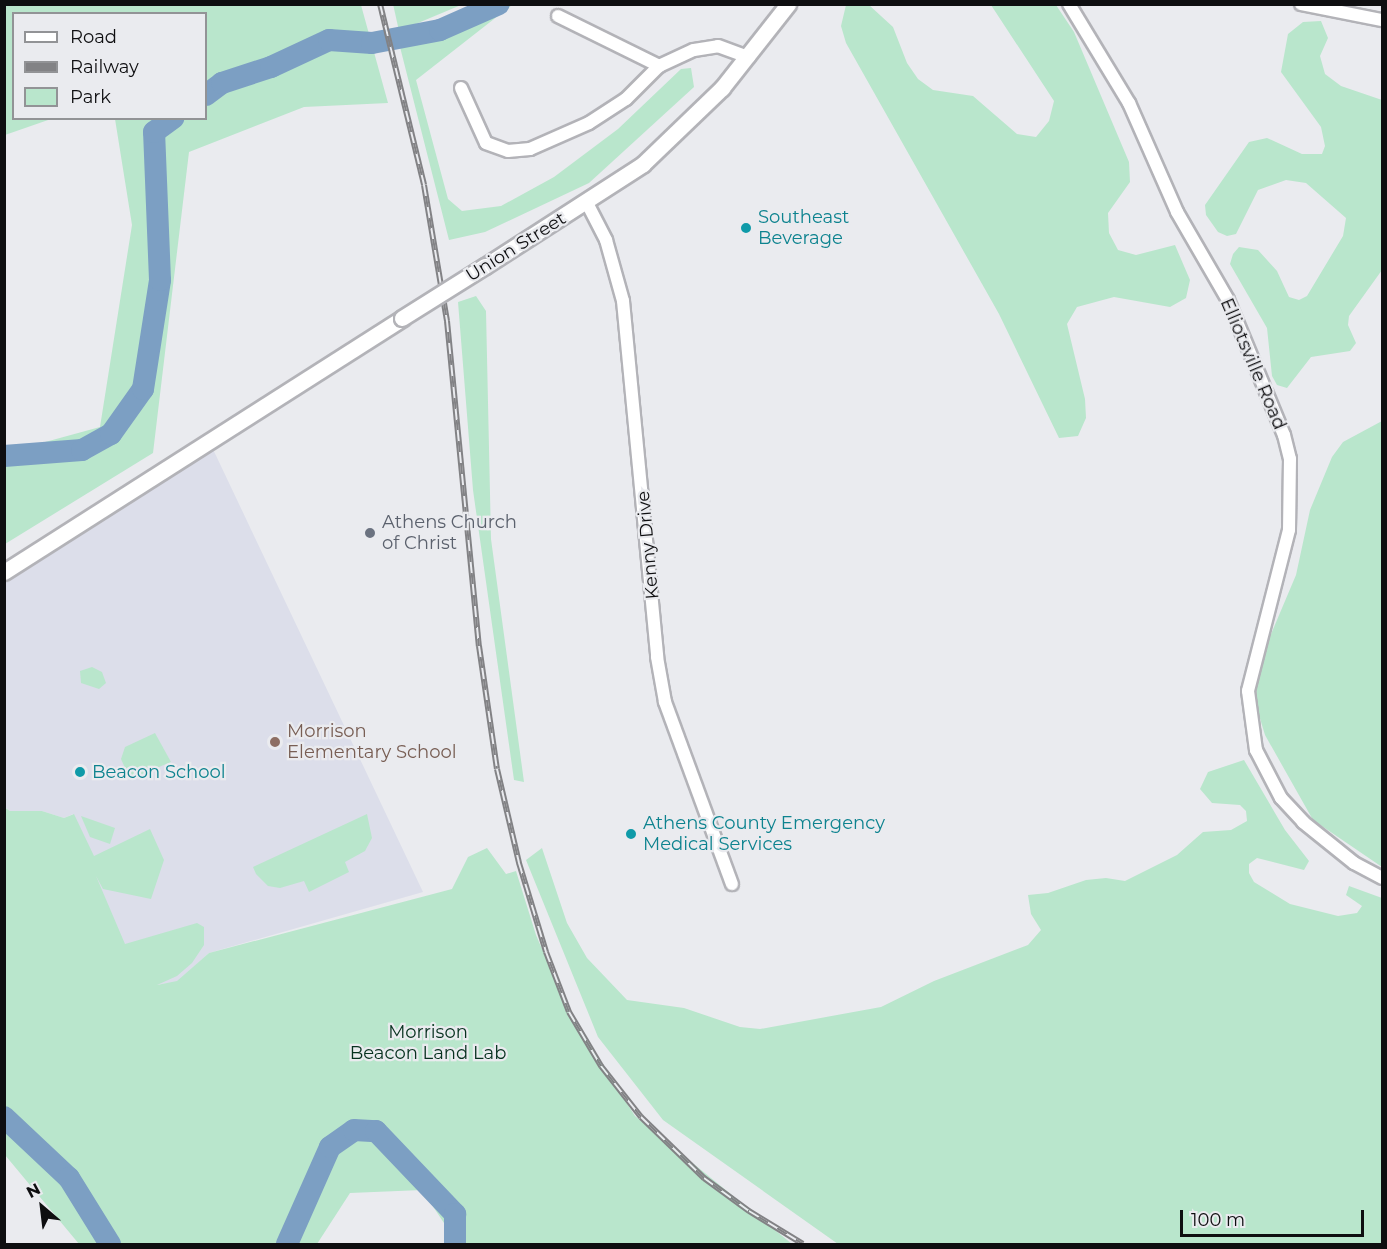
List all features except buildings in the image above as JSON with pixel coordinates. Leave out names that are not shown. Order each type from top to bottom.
[{"type":"main road","name":"Union Street","points":[[4,572],[587,202],[643,164],[749,57],[788,4]]},
{"type":"street","name":"Elliotsville Road","points":[[1070,4],[1129,102],[1177,212],[1228,300],[1284,435],[1290,459],[1289,530],[1248,692],[1256,750],[1281,798],[1303,822],[1354,862],[1383,878]]},
{"type":"street","points":[[1301,4],[1383,20]]},
{"type":"street","points":[[558,16],[659,66]]},
{"type":"street","points":[[460,88],[486,143],[508,151],[530,149],[589,123],[626,99],[659,66],[694,50],[718,46],[749,57]]},
{"type":"street","name":"Kenny Drive","points":[[587,202],[599,219],[623,301],[657,657],[665,702],[732,884]]},
{"type":"shaded area","points":[[211,445],[423,892],[209,953],[177,982],[133,988],[73,814],[64,818],[42,811],[10,811],[5,807],[4,579]]},
{"type":"green space","points":[[5,4],[361,5],[388,103],[304,107],[189,152],[153,453],[5,544],[5,453],[100,427],[132,225],[115,120],[207,120],[207,12],[12,12],[12,120],[48,120],[5,135]]},
{"type":"green space","points":[[393,4],[461,4],[461,5],[399,31]]},
{"type":"green space","points":[[494,4],[512,5],[416,80],[448,199],[462,211],[501,206],[554,177],[618,129],[681,69],[691,68],[694,87],[589,183],[485,232],[449,240],[400,47],[449,21]]},
{"type":"green space","points":[[846,5],[869,5],[893,27],[907,63],[918,79],[933,90],[973,96],[1017,134],[1036,137],[1049,121],[1054,101],[991,5],[1056,5],[1074,32],[1129,162],[1130,182],[1108,213],[1109,233],[1118,250],[1136,255],[1175,245],[1190,280],[1186,298],[1170,307],[1114,297],[1077,307],[1067,324],[1085,399],[1086,418],[1078,436],[1059,438],[999,314],[846,43],[841,26]]},
{"type":"green space","points":[[1321,21],[1328,38],[1320,56],[1325,74],[1341,86],[1382,100],[1382,270],[1349,316],[1348,325],[1356,343],[1350,351],[1311,357],[1287,388],[1277,385],[1272,376],[1267,328],[1230,264],[1233,254],[1239,247],[1258,250],[1277,271],[1289,297],[1299,300],[1307,296],[1343,236],[1346,218],[1306,183],[1286,180],[1258,190],[1236,234],[1227,236],[1218,232],[1206,215],[1205,205],[1249,142],[1267,138],[1302,154],[1322,154],[1325,146],[1321,127],[1281,72],[1288,34],[1303,22]]},
{"type":"green space","points":[[476,296],[486,311],[491,539],[524,782],[514,780],[473,490],[458,302]]},
{"type":"green space","points":[[1382,421],[1382,867],[1313,820],[1265,735],[1255,702],[1260,660],[1296,575],[1310,510],[1332,457],[1343,442]]},
{"type":"green space","points":[[92,667],[102,672],[106,683],[99,689],[81,683],[80,671]]},
{"type":"green space","points":[[155,733],[171,762],[130,779],[121,759],[125,747]]},
{"type":"green space","points":[[1244,760],[1285,830],[1309,861],[1304,870],[1257,858],[1249,864],[1249,873],[1254,882],[1290,904],[1338,916],[1357,913],[1362,906],[1346,895],[1349,886],[1382,898],[1382,1244],[838,1244],[663,1120],[598,1037],[526,860],[542,848],[567,923],[587,958],[627,1000],[684,1008],[740,1027],[760,1029],[881,1007],[934,981],[1028,945],[1041,930],[1031,914],[1028,895],[1048,893],[1086,880],[1106,878],[1125,881],[1177,855],[1203,832],[1231,830],[1247,821],[1246,811],[1240,805],[1212,803],[1200,789],[1208,772]]},
{"type":"green space","name":"Morrison Beacon Land Lab","points":[[4,807],[10,811],[42,811],[64,818],[74,814],[94,856],[150,829],[164,860],[151,899],[103,889],[96,876],[125,944],[197,923],[204,927],[204,945],[192,963],[177,976],[157,985],[177,981],[209,953],[452,889],[468,857],[487,848],[506,874],[516,871],[536,935],[569,1012],[635,1116],[792,1244],[458,1244],[422,1190],[350,1193],[317,1244],[79,1244],[5,1155]]},
{"type":"green space","points":[[367,814],[372,838],[365,851],[345,862],[349,872],[309,892],[304,881],[280,888],[268,886],[256,874],[253,867]]},
{"type":"green space","points":[[81,816],[115,828],[110,844],[90,837]]},
{"type":"waterway","points":[[207,94],[222,83],[271,67],[329,40],[372,43],[440,30],[499,4]]},
{"type":"waterway","points":[[4,456],[82,450],[111,434],[143,389],[160,280],[154,132],[170,120]]},
{"type":"waterway","points":[[4,1117],[69,1178],[110,1244]]},
{"type":"waterway","points":[[287,1244],[330,1147],[354,1130],[376,1131],[455,1214],[455,1244]]},
{"type":"railway","points":[[380,4],[424,185],[447,321],[479,646],[497,769],[519,863],[546,952],[569,1012],[601,1066],[641,1117],[704,1178],[749,1211],[803,1244]]},
{"type":"place","name":"Southeast Beverage","points":[[746,228]]},
{"type":"place","name":"Athens Church of Christ","points":[[370,533]]},
{"type":"place","name":"Morrison Elementary School","points":[[275,742]]},
{"type":"place","name":"Beacon School","points":[[80,772]]},
{"type":"place","name":"Athens County Emergency Medical Services","points":[[631,834]]}]
